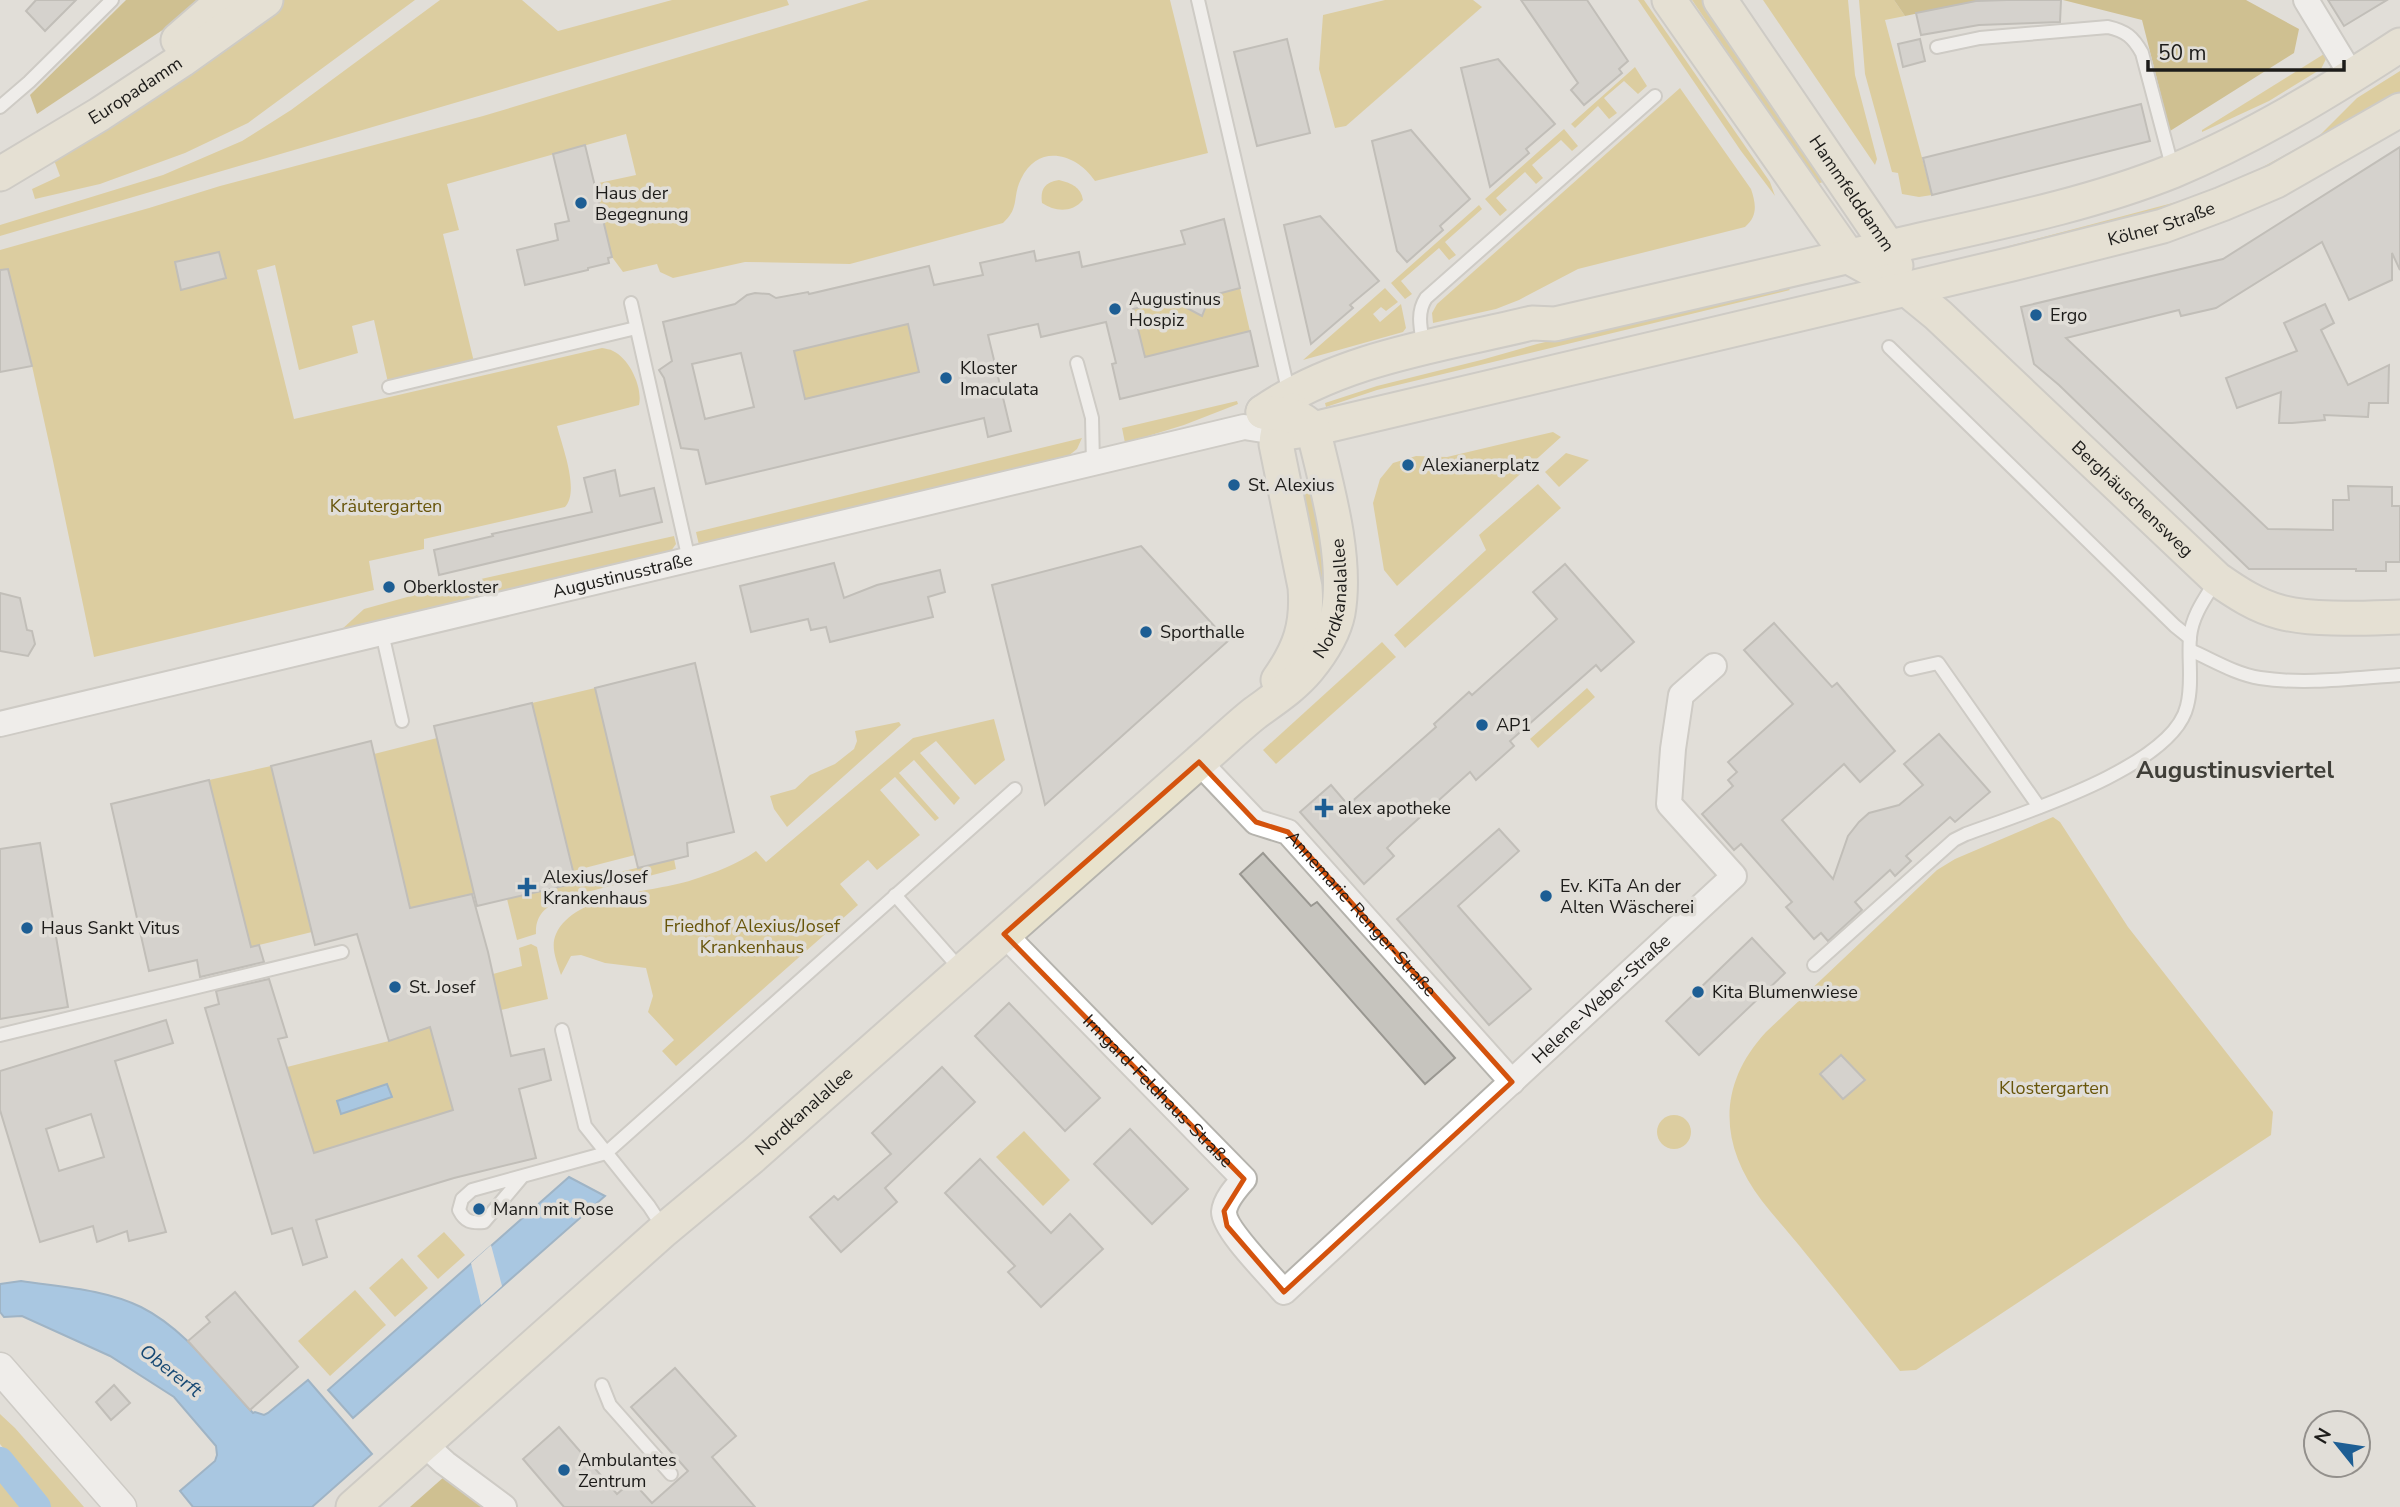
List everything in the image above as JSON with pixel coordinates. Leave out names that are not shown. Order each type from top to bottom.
[{"type":"main road","points":[[175,42],[224,0]]},
{"type":"main road","name":"Europadamm","points":[[0,174],[95,106],[175,42],[240,0]]},
{"type":"main road","name":"Europadamm","points":[[0,153],[182,60],[266,0]]},
{"type":"main road","name":"Hammfelddamm","points":[[1669,0],[1849,257],[1905,288]]},
{"type":"main road","name":"Hammfelddamm","points":[[1720,0],[1889,248],[1905,288]]},
{"type":"main road","points":[[1279,418],[1338,373],[1424,349],[1532,323],[1555,324],[2098,197],[2173,170],[2253,132],[2400,46]]},
{"type":"main road","name":"Kölner Straße","points":[[1905,288],[2163,226],[2276,181],[2397,117]]},
{"type":"main road","points":[[1279,418],[1905,288]]},
{"type":"main road","name":"Berghäuschensweg","points":[[1905,288],[1973,348],[2217,579],[2246,598],[2278,612],[2304,616],[2400,617]]},
{"type":"main road","points":[[1279,418],[1319,397],[1532,337],[1555,324]]},
{"type":"main road","name":"Nordkanalallee","points":[[353,1507],[664,1230],[753,1156],[1255,713],[1298,648],[1307,610],[1305,587],[1278,458],[1279,418]]},
{"type":"street","points":[[2306,0],[2352,76]]},
{"type":"street","name":"Augustinusstraße","points":[[0,724],[1279,418]]},
{"type":"street","name":"Helene-Weber-Straße","points":[[1284,1292],[1734,876],[1669,804],[1681,695],[1714,666]]},
{"type":"street","name":"Annemarie-Renger-Straße","points":[[1199,762],[1256,822],[1288,832],[1511,1082]]},
{"type":"street","name":"Irmgard-Feldhaus-Straße","points":[[1004,934],[1244,1179],[1231,1194],[1224,1211],[1227,1226],[1284,1292]]},
{"type":"street","points":[[0,1368],[121,1507]]},
{"type":"street","points":[[424,1444],[504,1507]]},
{"type":"lane","points":[[0,107],[112,0]]},
{"type":"lane","points":[[1198,0],[1279,418]]},
{"type":"lane","points":[[1937,47],[1980,38],[2108,27],[2121,29],[2133,37],[2142,52],[2173,170]]},
{"type":"lane","points":[[1424,349],[1419,314],[1426,298],[1655,96]]},
{"type":"lane","points":[[631,303],[689,560]]},
{"type":"lane","points":[[389,387],[636,328]]},
{"type":"lane","points":[[1889,347],[2175,626],[2190,644],[2233,670],[2259,677],[2295,681],[2400,675]]},
{"type":"lane","points":[[1077,363],[1092,418],[1093,464]]},
{"type":"lane","points":[[1814,965],[1954,840],[2072,795],[2135,762],[2178,728],[2187,706],[2190,644],[2196,613],[2217,579]]},
{"type":"lane","points":[[382,634],[402,721]]},
{"type":"lane","points":[[1911,669],[1938,663],[2039,807]]},
{"type":"lane","points":[[522,1177],[484,1222],[473,1223],[463,1218],[459,1210],[462,1199],[472,1190],[606,1153],[1015,789]]},
{"type":"lane","points":[[895,895],[963,971]]},
{"type":"lane","points":[[0,1035],[342,952]]},
{"type":"lane","points":[[562,1030],[585,1126],[649,1206],[664,1230]]},
{"type":"lane","points":[[602,1385],[610,1405],[671,1474]]},
{"type":"highlighted area","points":[[1199,762],[1256,822],[1288,832],[1512,1082],[1284,1292],[1227,1226],[1224,1211],[1244,1179],[1004,934]]},
{"type":"green space","points":[[280,0],[415,0],[248,123],[185,153],[100,184],[35,199],[32,189],[60,176],[54,160]]},
{"type":"green space","points":[[440,0],[522,0],[558,31],[672,0],[787,0],[789,5],[0,236],[0,225],[163,175],[242,141],[291,110]]},
{"type":"green space","name":"Kräutergarten","points":[[869,0],[1170,0],[1208,153],[1095,181],[1078,164],[1057,156],[1047,156],[1028,168],[1018,185],[1012,212],[1003,223],[850,264],[745,262],[673,278],[660,272],[657,264],[623,272],[612,257],[594,184],[636,175],[626,134],[447,184],[459,230],[443,234],[475,366],[389,387],[374,320],[352,326],[358,353],[299,370],[275,265],[257,270],[294,419],[602,348],[611,350],[630,367],[639,391],[639,405],[557,426],[566,456],[571,490],[565,507],[424,539],[424,549],[369,561],[374,590],[94,657],[32,366],[0,310],[0,250],[220,186],[483,116]]},
{"type":"green space","points":[[1385,0],[1473,0],[1482,7],[1346,126],[1335,128],[1319,69],[1323,15]]},
{"type":"green space","points":[[1638,0],[1644,0],[1770,182],[1775,196],[1741,151]]},
{"type":"green space","points":[[1692,0],[1702,0],[1826,181],[1817,184]]},
{"type":"green space","points":[[1763,0],[1848,0],[1855,75],[1877,159],[1875,165]]},
{"type":"green space","points":[[1859,0],[1894,0],[1905,16],[1885,20],[1932,195],[1919,197],[1902,194],[1898,173],[1892,172],[1865,74]]},
{"type":"green space","points":[[2324,54],[2327,57],[2321,69],[2269,101],[2202,132],[2202,130]]},
{"type":"green space","points":[[1635,67],[1647,86],[1638,94],[1624,81],[1604,98],[1617,113],[1609,119],[1598,106],[1575,128],[1571,124]]},
{"type":"green space","points":[[2400,71],[2400,96],[2306,152],[2180,206],[2012,250],[2009,246],[2184,200],[2248,175],[2318,137],[2357,98]]},
{"type":"green space","points":[[1680,88],[1751,189],[1755,210],[1745,227],[1578,269],[1496,309],[1433,323],[1432,313],[1437,304]]},
{"type":"green space","points":[[1564,129],[1578,146],[1572,151],[1561,140],[1532,165],[1543,178],[1536,184],[1525,172],[1496,198],[1507,210],[1500,216],[1485,199]]},
{"type":"green space","points":[[1059,180],[1075,186],[1080,192],[1083,200],[1079,204],[1063,210],[1042,203],[1044,187]]},
{"type":"green space","points":[[1479,205],[1482,209],[1445,242],[1456,255],[1449,260],[1439,248],[1401,281],[1412,294],[1405,299],[1391,283]]},
{"type":"green space","points":[[1785,285],[1790,290],[1377,390],[1326,407],[1325,403],[1377,386],[1537,344]]},
{"type":"green space","points":[[1240,288],[1250,331],[1145,357],[1133,309],[1179,298],[1180,305],[1188,309],[1207,302],[1210,296]]},
{"type":"green space","points":[[1385,288],[1398,302],[1386,311],[1381,307],[1373,314],[1380,322],[1401,304],[1406,328],[1403,332],[1303,360]]},
{"type":"green space","points":[[908,324],[919,372],[805,399],[794,351]]},
{"type":"green space","points":[[1237,401],[1238,404],[1184,425],[1125,443],[1122,428]]},
{"type":"green space","points":[[1553,432],[1561,437],[1397,586],[1384,570],[1373,503],[1380,479],[1393,463],[1416,456],[1447,457]]},
{"type":"green space","points":[[1082,438],[1077,449],[1067,457],[699,545],[696,532]]},
{"type":"green space","points":[[1566,453],[1589,460],[1559,487],[1545,472]]},
{"type":"green space","points":[[1538,484],[1561,508],[1405,648],[1394,635],[1486,550],[1479,535]]},
{"type":"green space","points":[[1310,488],[1323,542],[1325,604],[1318,603],[1295,491]]},
{"type":"green space","points":[[674,536],[676,544],[671,551],[341,630],[364,609],[436,589]]},
{"type":"green space","points":[[1382,642],[1396,657],[1276,764],[1263,750]]},
{"type":"green space","points":[[595,688],[635,855],[573,871],[532,703]]},
{"type":"green space","points":[[1587,688],[1595,697],[1538,748],[1530,739]]},
{"type":"green space","name":"Friedhof Alexius/Josef Krankenhaus","points":[[994,719],[1005,760],[975,785],[936,741],[920,753],[960,798],[954,805],[914,760],[899,773],[939,818],[935,821],[895,777],[880,790],[920,835],[877,870],[868,860],[840,884],[858,905],[676,1066],[662,1051],[674,1040],[648,1012],[653,996],[646,968],[605,963],[581,955],[571,956],[561,975],[554,939],[566,920],[580,910],[617,896],[700,877],[734,864],[756,851],[766,862],[913,738]]},
{"type":"green space","points":[[899,722],[901,725],[787,827],[774,809],[770,796],[795,789],[810,775],[835,764],[854,749],[857,741],[855,731]]},
{"type":"green space","points":[[437,738],[474,893],[410,908],[374,754]]},
{"type":"green space","points":[[271,766],[312,932],[251,947],[209,780]]},
{"type":"green space","name":"Klostergarten","points":[[2053,817],[2060,822],[2128,927],[2273,1112],[2271,1135],[1916,1370],[1900,1371],[1767,1208],[1748,1180],[1731,1137],[1732,1094],[1750,1052],[1766,1032],[1937,870],[1955,859]]},
{"type":"green space","points":[[674,859],[676,869],[558,901],[540,916],[536,934],[517,940],[507,899]]},
{"type":"green space","points":[[531,944],[537,947],[548,999],[501,1010],[493,974],[522,966],[519,948]]},
{"type":"green space","points":[[430,1027],[453,1110],[293,1159],[308,1133],[287,1067],[389,1041]],"holes":[[[387,1084],[391,1097],[341,1113],[338,1100]]]},
{"type":"green space","points":[[1674,1115],[1686,1120],[1691,1132],[1686,1144],[1674,1149],[1662,1144],[1657,1132],[1662,1120]]},
{"type":"green space","points":[[1024,1131],[1070,1180],[1043,1206],[996,1157]]},
{"type":"green space","points":[[444,1232],[465,1255],[438,1279],[417,1256]]},
{"type":"green space","points":[[402,1258],[428,1288],[395,1317],[369,1288]]},
{"type":"green space","points":[[355,1290],[386,1325],[330,1376],[298,1341]]},
{"type":"green space","points":[[0,1414],[84,1507],[50,1507],[0,1444]]},
{"type":"green space","points":[[0,1478],[23,1507],[0,1507]]},
{"type":"shaded area","points":[[126,0],[202,0],[167,27],[37,114],[30,95]]},
{"type":"shaded area","points":[[1894,0],[2007,0],[1976,1],[1905,16]]},
{"type":"shaded area","points":[[2063,0],[2246,0],[2299,29],[2294,53],[2170,131],[2142,20]]},
{"type":"shaded area","points":[[445,1476],[486,1507],[410,1507]]},
{"type":"water","points":[[387,1084],[392,1097],[341,1114],[337,1101]]},
{"type":"water","points":[[569,1177],[605,1196],[353,1418],[328,1390]]},
{"type":"water","name":"Obererft","points":[[21,1281],[97,1292],[141,1307],[173,1328],[187,1341],[253,1413],[268,1413],[308,1380],[372,1454],[312,1507],[193,1507],[180,1491],[215,1461],[216,1446],[174,1397],[110,1356],[22,1316],[4,1317],[0,1312],[0,1284]]},
{"type":"pier","points":[[491,1245],[502,1286],[481,1305],[471,1263]]},
{"type":"building","points":[[36,0],[76,0],[45,31],[26,11]]},
{"type":"building","points":[[1521,0],[1587,0],[1628,61],[1619,69],[1622,73],[1584,105],[1571,90],[1578,83]]},
{"type":"building","points":[[2061,0],[2060,22],[1979,25],[1921,35],[1916,13],[1976,1]]},
{"type":"building","points":[[2328,0],[2387,0],[2344,26]]},
{"type":"building","points":[[1287,39],[1310,133],[1257,146],[1234,52]]},
{"type":"building","points":[[1920,39],[1925,61],[1903,67],[1898,44]]},
{"type":"building","points":[[1498,59],[1555,124],[1526,149],[1529,153],[1490,187],[1461,68]]},
{"type":"building","points":[[2141,104],[2150,141],[1932,195],[1923,158]]},
{"type":"building","points":[[1411,130],[1470,199],[1440,226],[1443,230],[1407,262],[1397,251],[1372,141]]},
{"type":"building","name":"Haus der Begegnung","points":[[585,145],[612,257],[608,258],[609,263],[588,270],[525,285],[517,250],[558,240],[555,224],[569,221],[553,154]]},
{"type":"building","points":[[2400,147],[2400,270],[2392,253],[2392,280],[2349,300],[2322,242],[2216,308],[2181,316],[2179,310],[2066,338],[2268,529],[2333,530],[2333,500],[2349,500],[2348,486],[2392,487],[2392,506],[2400,506],[2400,562],[2386,562],[2386,571],[2249,569],[2034,364],[2021,307],[2223,259]]},
{"type":"building","points":[[1320,216],[1379,281],[1350,305],[1353,308],[1311,344],[1284,225]]},
{"type":"building","points":[[1224,219],[1240,288],[1210,296],[1202,316],[1172,300],[1133,309],[1145,357],[1250,331],[1258,366],[1120,399],[1112,364],[1116,363],[1106,322],[1041,337],[1038,324],[988,335],[1011,431],[988,437],[984,418],[706,484],[698,450],[681,448],[664,378],[659,370],[672,361],[663,322],[735,304],[747,295],[755,293],[769,294],[776,298],[808,292],[809,294],[929,266],[934,285],[983,275],[980,263],[1034,251],[1036,261],[1079,252],[1082,267],[1185,244],[1181,231]],"holes":[[[908,324],[919,372],[805,399],[794,351]],[[741,353],[754,407],[705,419],[692,364]]]},
{"type":"building","points":[[219,252],[226,278],[181,290],[175,262]]},
{"type":"building","points":[[8,269],[32,366],[0,372],[0,270]]},
{"type":"building","points":[[2325,304],[2334,323],[2321,330],[2348,385],[2389,365],[2388,403],[2369,403],[2368,417],[2324,415],[2325,420],[2292,423],[2279,423],[2281,392],[2237,408],[2226,378],[2297,351],[2284,323]]},
{"type":"building","points":[[615,470],[620,496],[654,488],[662,522],[439,575],[434,550],[592,512],[584,478]]},
{"type":"building","points":[[1141,546],[1228,641],[1045,805],[992,585]]},
{"type":"building","points":[[834,563],[844,598],[877,585],[940,570],[945,592],[928,597],[933,617],[830,642],[826,627],[811,630],[808,619],[751,632],[740,586]]},
{"type":"building","name":"AP1","points":[[1565,564],[1634,642],[1601,671],[1596,665],[1510,741],[1514,746],[1476,780],[1470,772],[1387,848],[1394,856],[1364,884],[1300,812],[1331,785],[1348,805],[1436,727],[1434,724],[1469,692],[1472,695],[1557,619],[1533,592]]},
{"type":"building","points":[[0,593],[20,598],[27,630],[32,631],[35,644],[28,656],[0,651]]},
{"type":"building","points":[[1774,623],[1832,687],[1837,683],[1895,751],[1860,782],[1844,764],[1782,820],[1833,879],[1848,836],[1859,822],[1869,813],[1899,805],[1923,785],[1904,764],[1939,734],[1990,792],[1955,822],[1950,817],[1906,856],[1911,861],[1895,876],[1890,870],[1855,902],[1862,910],[1828,941],[1821,933],[1814,939],[1786,907],[1792,902],[1741,844],[1734,850],[1702,814],[1733,786],[1728,780],[1737,772],[1728,762],[1793,704],[1744,650]]},
{"type":"building","points":[[695,663],[734,832],[687,843],[688,856],[638,868],[595,688]]},
{"type":"building","points":[[532,703],[576,883],[477,906],[434,726]]},
{"type":"building","points":[[371,741],[410,908],[472,894],[511,1056],[544,1049],[551,1080],[519,1089],[536,1158],[454,1178],[316,1220],[327,1257],[303,1265],[292,1228],[272,1234],[205,1008],[219,1004],[216,991],[269,979],[287,1037],[278,1039],[314,1153],[453,1110],[430,1027],[389,1041],[357,934],[315,945],[271,766]]},
{"type":"building","points":[[209,780],[251,947],[259,945],[264,962],[200,977],[197,960],[149,971],[111,804]]},
{"type":"building","points":[[1499,829],[1519,851],[1458,906],[1531,989],[1489,1025],[1397,919]]},
{"type":"building","name":"Haus Sankt Vitus","points":[[40,843],[68,1007],[0,1019],[0,849]]},
{"type":"building","points":[[1263,853],[1311,906],[1317,902],[1455,1058],[1425,1084],[1240,874]]},
{"type":"building","points":[[1752,938],[1785,973],[1699,1055],[1666,1021]]},
{"type":"building","points":[[1009,1003],[1100,1098],[1065,1131],[975,1036]]},
{"type":"building","points":[[166,1020],[173,1043],[115,1061],[166,1232],[129,1241],[127,1231],[97,1242],[93,1226],[40,1242],[0,1110],[0,1071]],"holes":[[[91,1114],[104,1157],[59,1171],[46,1129]]]},
{"type":"building","points":[[1841,1055],[1865,1080],[1843,1099],[1820,1074]]},
{"type":"building","points":[[942,1067],[975,1102],[885,1188],[897,1202],[841,1252],[810,1217],[834,1196],[838,1200],[891,1154],[872,1133]]},
{"type":"building","points":[[1130,1129],[1188,1189],[1152,1224],[1094,1164]]},
{"type":"building","points":[[980,1159],[1051,1233],[1070,1214],[1103,1249],[1041,1307],[1008,1272],[1015,1266],[945,1193]]},
{"type":"building","points":[[235,1292],[298,1367],[250,1410],[188,1341],[210,1322],[206,1317]]},
{"type":"building","points":[[675,1368],[736,1436],[712,1457],[755,1507],[564,1507],[523,1459],[559,1427],[617,1494],[632,1481],[652,1503],[688,1471],[631,1407]]},
{"type":"building","points":[[114,1385],[130,1403],[111,1420],[96,1402]]},
{"type":"waterway","points":[[0,1461],[37,1507]]},
{"type":"place","name":"Haus der Begegnung","points":[[581,203]]},
{"type":"place","name":"Augustinus Hospiz","points":[[1115,309]]},
{"type":"place","name":"Ergo","points":[[2036,315]]},
{"type":"place","name":"Kloster Imaculata","points":[[946,378]]},
{"type":"place","name":"Alexianerplatz","points":[[1408,465]]},
{"type":"place","name":"St. Alexius","points":[[1234,485]]},
{"type":"place","name":"Oberkloster","points":[[389,587]]},
{"type":"place","name":"Sporthalle","points":[[1146,632]]},
{"type":"place","name":"AP1","points":[[1482,725]]},
{"type":"place","name":"alex apotheke","points":[[1324,808]]},
{"type":"place","name":"Alexius/Josef Krankenhaus","points":[[527,887]]},
{"type":"place","name":"Ev. KiTa An der Alten Wäscherei","points":[[1546,896]]},
{"type":"place","name":"Haus Sankt Vitus","points":[[27,928]]},
{"type":"place","name":"St. Josef","points":[[395,987]]},
{"type":"place","name":"Kita Blumenwiese","points":[[1698,992]]},
{"type":"place","name":"Mann mit Rose","points":[[479,1209]]},
{"type":"place","name":"Ambulantes Zentrum","points":[[564,1470]]},
{"type":"district","name":"Augustinusviertel","points":[[2235,770]]}]
